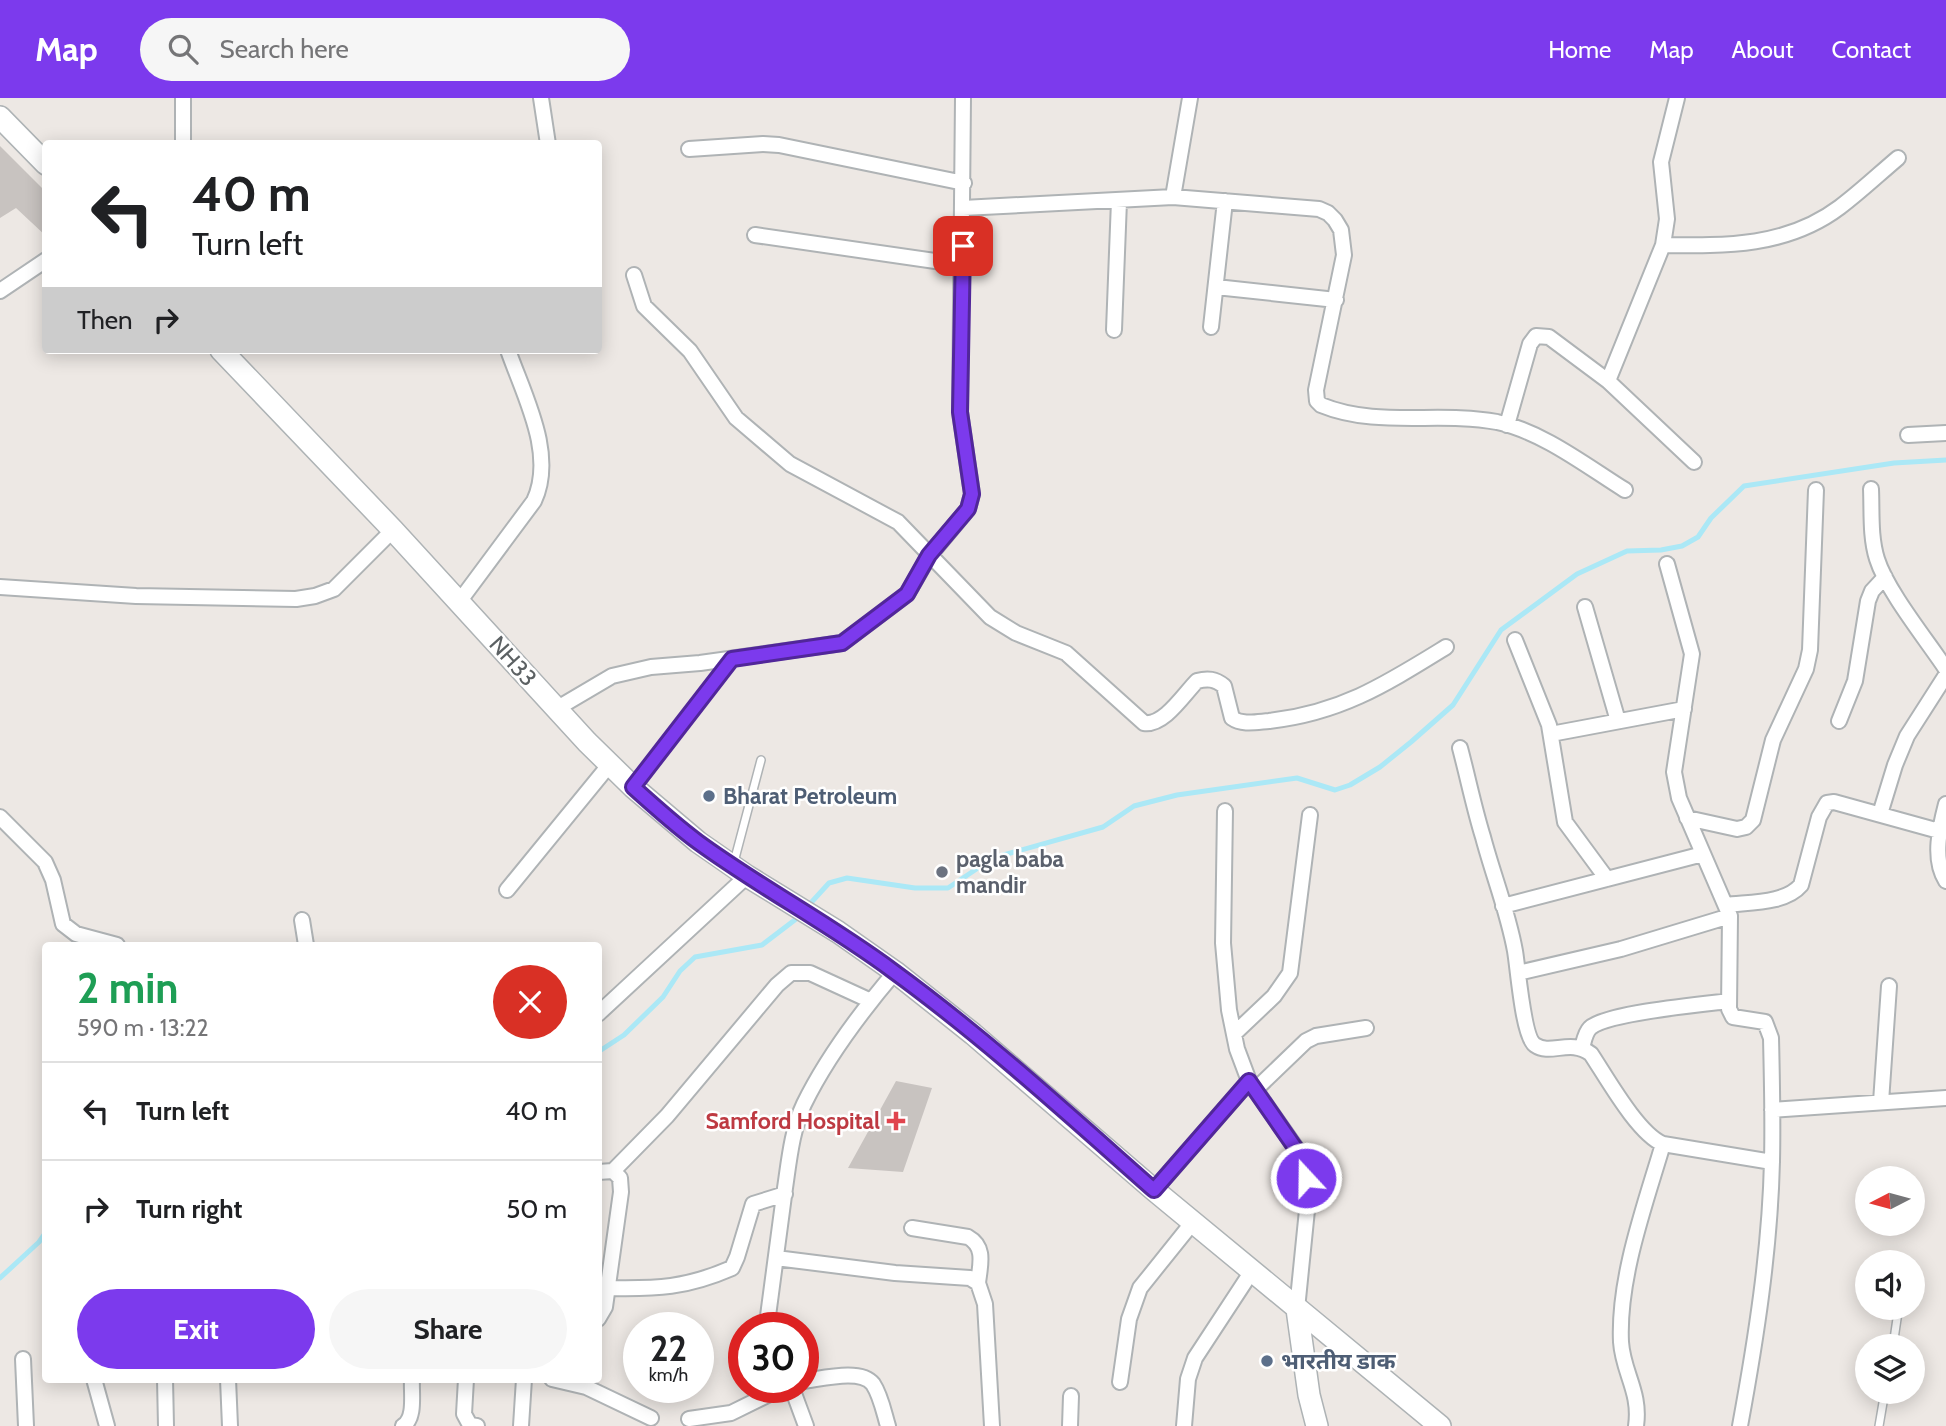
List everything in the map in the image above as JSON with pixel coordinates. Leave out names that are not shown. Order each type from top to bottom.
[{"type":"main road","points":[[0,117],[42,160]]},
{"type":"main road","name":"NH33","points":[[225,354],[393,530],[556,709],[633,787],[690,835],[740,871],[815,917],[895,972],[1014,1068],[1154,1190],[1440,1426]]},
{"type":"main road","points":[[1297,1309],[1309,1395],[1317,1426]]},
{"type":"street","points":[[183,98],[183,140]]},
{"type":"street","points":[[541,98],[547,140]]},
{"type":"street","points":[[556,709],[612,676],[651,667],[732,659],[842,643],[907,594],[929,555],[968,509],[972,494],[960,412],[964,183],[962,98]]},
{"type":"street","points":[[1173,197],[1189,98]]},
{"type":"street","points":[[1608,381],[1663,245],[1667,219],[1661,162],[1677,98]]},
{"type":"street","points":[[689,149],[779,145],[964,183]]},
{"type":"street","points":[[1663,245],[1746,244],[1792,233],[1839,208],[1898,158]]},
{"type":"street","points":[[963,208],[1173,197],[1300,206],[1328,213],[1335,220],[1344,243],[1345,255],[1315,390],[1317,401],[1321,405],[1373,418],[1479,420],[1507,425],[1551,444],[1625,489]]},
{"type":"street","points":[[1114,330],[1119,201]]},
{"type":"street","points":[[1211,327],[1225,201]]},
{"type":"street","points":[[755,235],[963,265]]},
{"type":"street","points":[[0,291],[42,263]]},
{"type":"street","points":[[634,275],[644,306],[690,351],[736,418],[790,464],[898,522],[990,617],[1016,633],[1066,653],[1144,723],[1151,724],[1160,720],[1198,681],[1206,678],[1224,686],[1230,711],[1236,720],[1255,722],[1315,714],[1361,697],[1446,647]]},
{"type":"street","points":[[1216,288],[1336,300]]},
{"type":"street","points":[[1507,425],[1530,344],[1536,336],[1549,337],[1608,381],[1694,462]]},
{"type":"street","points":[[459,602],[534,501],[540,487],[542,456],[538,436],[509,354]]},
{"type":"street","points":[[1908,435],[1946,433]]},
{"type":"street","points":[[1871,489],[1873,542],[1885,577],[1946,669]]},
{"type":"street","points":[[1687,818],[1738,829],[1746,827],[1752,820],[1773,740],[1802,680],[1808,660],[1816,490]]},
{"type":"street","points":[[0,587],[136,596],[306,598],[334,589],[393,530]]},
{"type":"street","points":[[1667,564],[1692,654],[1674,772],[1679,798],[1728,910],[1729,1001],[1733,1017],[1765,1022],[1769,1029],[1772,1110],[1769,1224],[1754,1345],[1740,1426]]},
{"type":"street","points":[[1839,721],[1855,681],[1868,601],[1872,591],[1885,577]]},
{"type":"street","points":[[1585,607],[1618,721]]},
{"type":"street","points":[[1515,640],[1551,734],[1565,822],[1607,879]]},
{"type":"street","points":[[1880,814],[1895,765],[1908,736],[1946,674]]},
{"type":"street","points":[[1551,734],[1684,709]]},
{"type":"street","points":[[1460,748],[1482,837],[1515,950],[1524,1016],[1535,1046],[1546,1049],[1573,1046],[1591,1054],[1639,1125],[1653,1140],[1772,1162]]},
{"type":"street","points":[[507,890],[610,764]]},
{"type":"street","points":[[1518,973],[1620,949],[1728,910],[1794,893],[1801,885],[1819,817],[1827,803],[1835,802],[1939,831]]},
{"type":"street","points":[[1946,804],[1939,831],[1941,872],[1946,881]]},
{"type":"street","points":[[1225,811],[1223,943],[1229,1010],[1237,1049],[1252,1085],[1296,1149],[1306,1178],[1307,1210],[1297,1309]]},
{"type":"street","points":[[1234,1034],[1274,996],[1290,973],[1310,815]]},
{"type":"street","points":[[0,817],[35,850],[50,870],[63,924],[76,934],[106,942]]},
{"type":"street","points":[[0,836],[17,834]]},
{"type":"street","points":[[1503,906],[1703,853]]},
{"type":"street","points":[[602,1010],[740,871]]},
{"type":"street","points":[[302,920],[306,942]]},
{"type":"street","points":[[769,1312],[793,1142],[803,1106],[871,1000],[895,972]]},
{"type":"street","points":[[602,1312],[605,1307],[621,1192],[620,1178],[606,1172],[667,1116],[776,985],[791,973],[810,973],[871,1000]]},
{"type":"street","points":[[1881,1102],[1889,986]]},
{"type":"street","points":[[1582,1048],[1586,1034],[1598,1023],[1655,1010],[1729,1001]]},
{"type":"street","points":[[1154,1190],[1252,1085],[1306,1041],[1315,1036],[1366,1028]]},
{"type":"street","points":[[1772,1110],[1946,1098]]},
{"type":"street","points":[[1636,1426],[1637,1399],[1623,1355],[1621,1330],[1629,1263],[1663,1143]]},
{"type":"street","points":[[608,1288],[657,1289],[677,1286],[732,1268],[753,1204],[785,1194]]},
{"type":"street","points":[[1120,1382],[1129,1320],[1140,1289],[1193,1222]]},
{"type":"street","points":[[912,1228],[968,1237],[976,1241],[980,1249],[978,1283],[985,1304],[992,1426]]},
{"type":"street","points":[[776,1258],[895,1273],[970,1278],[978,1283]]},
{"type":"street","points":[[1184,1426],[1188,1379],[1195,1358],[1252,1271]]},
{"type":"street","points":[[23,1359],[26,1426]]},
{"type":"street","points":[[819,1379],[863,1376],[871,1382],[877,1393],[888,1426]]},
{"type":"street","points":[[95,1383],[107,1426]]},
{"type":"street","points":[[165,1383],[166,1426]]},
{"type":"street","points":[[228,1383],[230,1426]]},
{"type":"street","points":[[403,1426],[411,1416],[412,1383]]},
{"type":"street","points":[[466,1383],[464,1414],[470,1425],[477,1426]]},
{"type":"street","points":[[521,1426],[524,1383]]},
{"type":"street","points":[[569,1383],[586,1387],[651,1418]]},
{"type":"street","points":[[1070,1426],[1071,1396]]},
{"type":"street","points":[[689,1419],[732,1413],[752,1403]]},
{"type":"street","points":[[798,1403],[806,1426]]},
{"type":"lane","points":[[633,787],[732,659]]},
{"type":"lane","points":[[740,871],[761,760]]},
{"type":"lane","points":[[1879,1426],[1883,1404]]},
{"type":"building","points":[[0,146],[42,188],[42,232],[16,208],[0,218]]},
{"type":"building","points":[[896,1081],[932,1088],[903,1172],[848,1168]]},
{"type":"waterway","points":[[808,906],[829,883],[847,878],[915,888],[948,888],[993,858],[1103,827],[1134,806],[1177,795],[1297,778],[1335,790],[1350,785],[1380,767],[1453,705],[1501,630],[1577,574],[1627,551],[1682,546],[1698,537],[1711,518],[1744,486],[1894,463],[1946,460]]},
{"type":"waterway","points":[[602,1049],[624,1035],[663,997],[680,971],[695,957],[762,945],[800,916]]},
{"type":"waterway","points":[[0,1278],[42,1238]]},
{"type":"place","name":"Bharat Petroleum","points":[[709,796]]},
{"type":"place","name":"pagla baba mandir","points":[[942,872]]},
{"type":"place","name":"Samford Hospital","points":[[896,1121]]},
{"type":"place","name":"भारतीय डाक","points":[[1267,1361]]},
{"type":"route","points":[[963,246],[960,412],[972,494],[968,509],[929,555],[907,594],[842,643],[732,659],[633,787],[698,842],[895,972],[1045,1094],[1154,1190],[1249,1081],[1296,1149],[1306,1178]]}]
